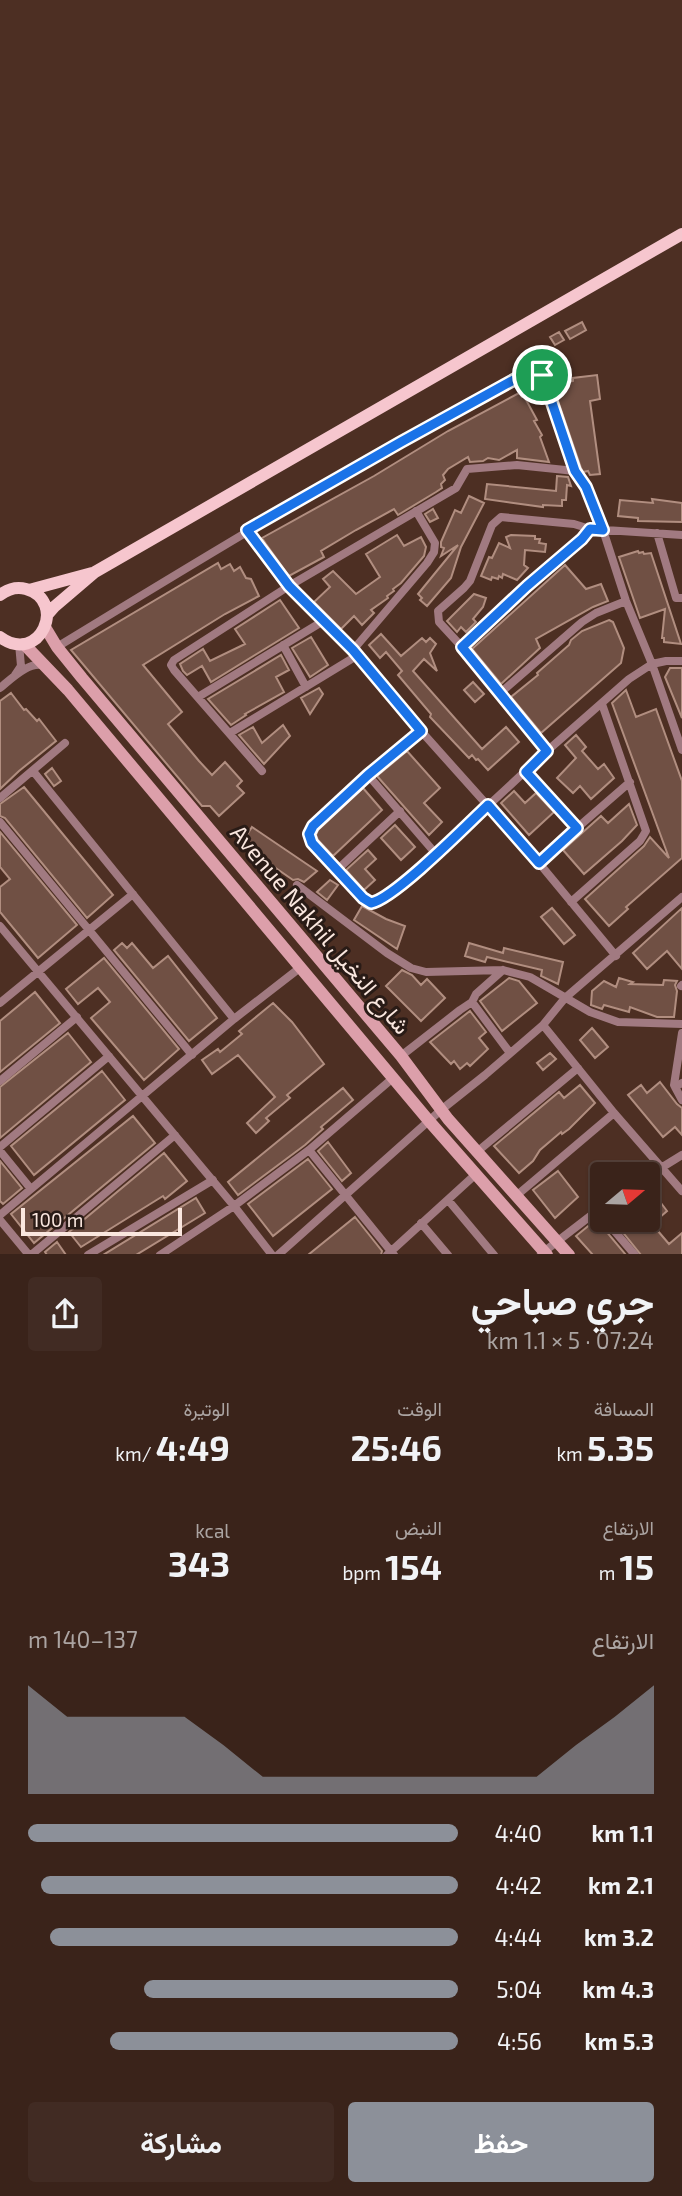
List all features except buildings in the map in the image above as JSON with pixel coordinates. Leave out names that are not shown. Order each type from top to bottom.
[{"type":"main road","points":[[1,638],[10,643],[22,644],[37,638],[54,607],[95,572],[682,234]]},
{"type":"main road","points":[[0,595],[14,588],[29,590],[95,572]]},
{"type":"main road","points":[[29,590],[42,600],[46,621]]},
{"type":"street","points":[[57,647],[247,530],[528,372],[538,372],[544,379],[575,471],[586,487],[603,530],[626,601],[652,664],[682,750]]},
{"type":"street","points":[[262,771],[174,670],[171,665],[174,660],[289,586],[456,488],[467,469],[517,465],[575,471]]},
{"type":"street","points":[[230,733],[306,687],[355,652],[434,552],[435,543],[416,511]]},
{"type":"street","points":[[547,751],[439,622],[437,615],[440,608],[470,581],[492,525],[500,517],[573,524],[590,529],[682,535]]},
{"type":"street","points":[[462,647],[590,529]]},
{"type":"street","points":[[247,530],[289,586],[355,652],[421,731],[539,863],[616,956]]},
{"type":"street","points":[[657,533],[676,598],[682,598]]},
{"type":"street","points":[[499,694],[582,622],[626,601]]},
{"type":"street","points":[[198,697],[325,620]]},
{"type":"street","name":"Avenue Nakhil شارع النخيل","points":[[46,621],[57,647],[401,1056],[441,1110],[568,1254]]},
{"type":"street","points":[[11,680],[21,666],[22,644]]},
{"type":"street","name":"Avenue Nakhil شارع النخيل","points":[[22,644],[50,669],[429,1121],[544,1253]]},
{"type":"street","points":[[283,645],[306,687]]},
{"type":"street","points":[[421,731],[368,775],[313,826],[309,834],[312,843],[363,898],[371,903],[384,898],[436,854],[629,679],[652,664],[682,661]]},
{"type":"street","points":[[0,688],[36,664],[50,669]]},
{"type":"street","points":[[571,902],[644,836],[645,825],[602,704]]},
{"type":"street","points":[[0,798],[65,743]]},
{"type":"street","points":[[33,771],[234,1019]]},
{"type":"street","points":[[526,772],[577,828]]},
{"type":"street","points":[[368,775],[436,854]]},
{"type":"street","points":[[539,863],[630,782]]},
{"type":"street","points":[[337,870],[400,811]]},
{"type":"street","points":[[0,822],[192,1055]]},
{"type":"street","points":[[297,885],[411,968],[426,972],[503,970],[530,977],[590,1012],[618,1022],[682,1024]]},
{"type":"street","points":[[0,1003],[133,894]]},
{"type":"street","points":[[279,1254],[441,1110],[543,1025],[565,998],[682,897]]},
{"type":"street","points":[[1,928],[213,1180],[271,1254]]},
{"type":"street","points":[[29,1254],[0,1218],[234,1019],[301,967]]},
{"type":"street","points":[[401,1056],[472,1002],[476,994],[503,970]]},
{"type":"street","points":[[472,1002],[510,1053]]},
{"type":"street","points":[[0,1081],[76,1017]]},
{"type":"street","points":[[543,1025],[682,1191]]},
{"type":"street","points":[[682,1033],[674,1085],[679,1085],[682,1100]]},
{"type":"street","points":[[32,1189],[0,1149],[109,1056]]},
{"type":"street","points":[[478,1151],[578,1068]]},
{"type":"street","points":[[162,1254],[234,1206],[309,1150],[393,1078]]},
{"type":"street","points":[[516,1196],[614,1112]]},
{"type":"street","points":[[31,1254],[176,1136]]},
{"type":"street","points":[[309,1150],[391,1253],[476,1174]]},
{"type":"street","points":[[661,1166],[682,1155]]},
{"type":"street","points":[[90,1254],[213,1180]]},
{"type":"street","points":[[447,1200],[493,1254]]},
{"type":"street","points":[[544,1253],[556,1240],[590,1220]]},
{"type":"street","points":[[421,1223],[447,1254]]},
{"type":"street","points":[[616,1232],[634,1254]]},
{"type":"route","points":[[528,372],[542,375],[575,471],[586,487],[603,530],[590,529],[462,647],[547,751],[526,772],[577,828],[539,863],[488,805],[384,898],[371,903],[363,898],[312,843],[310,830],[368,775],[421,731],[353,650],[289,586],[247,530],[528,372]]}]
